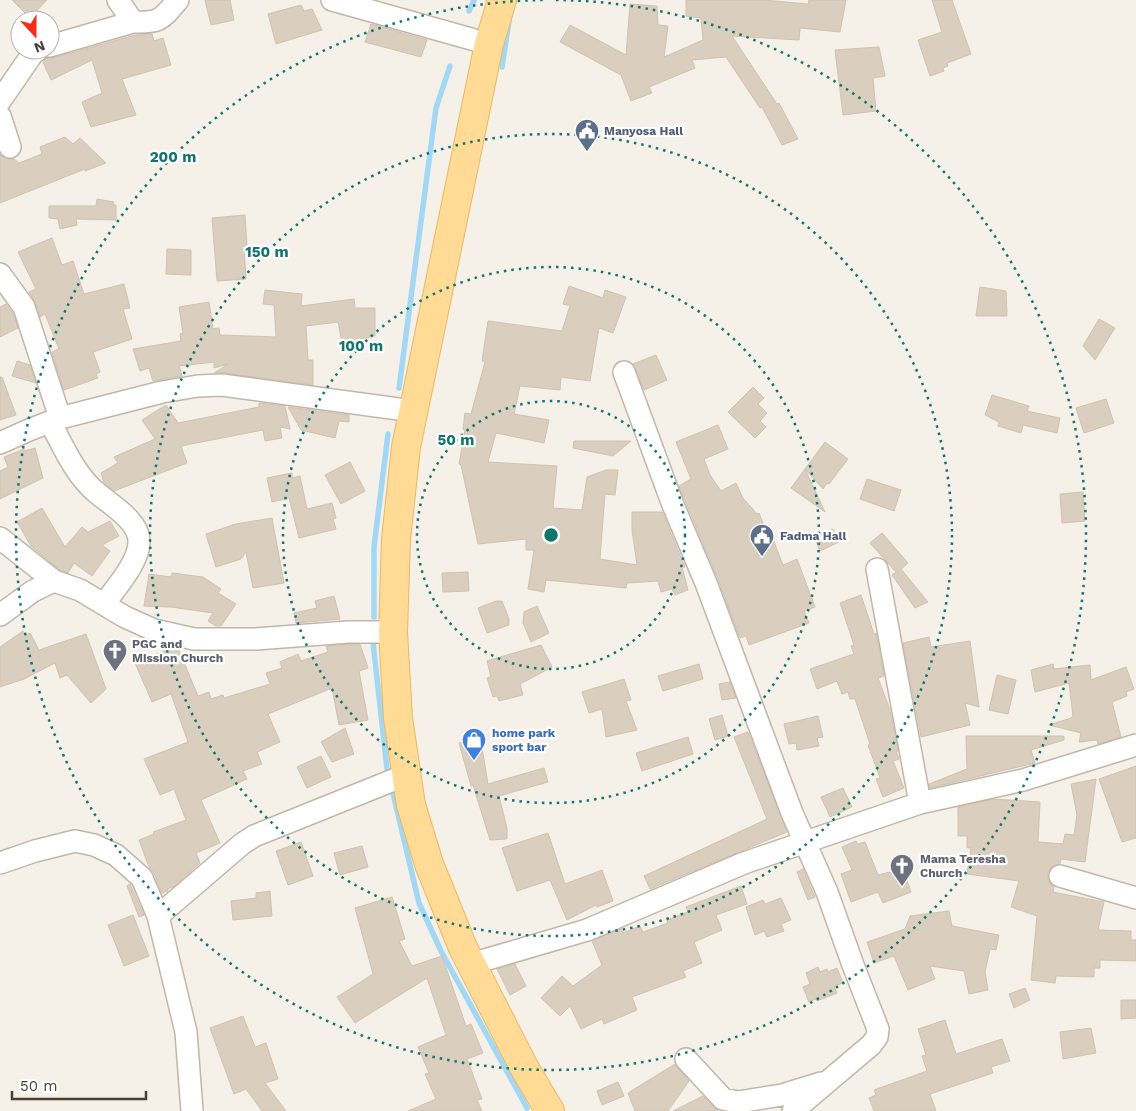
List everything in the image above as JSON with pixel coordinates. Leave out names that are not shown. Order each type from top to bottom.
[{"type":"main road","points":[[502,0],[489,44],[406,448],[396,539],[393,632],[398,718],[406,775],[411,805],[430,864],[463,948],[525,1069],[550,1111]]},
{"type":"street","points":[[118,0],[133,22]]},
{"type":"street","points":[[60,43],[133,22],[151,23],[162,19],[178,0]]},
{"type":"street","points":[[332,0],[489,44]]},
{"type":"street","points":[[0,101],[28,60]]},
{"type":"street","points":[[0,116],[10,147]]},
{"type":"street","points":[[0,274],[24,307],[55,420],[81,477],[96,493],[112,503],[127,518],[139,541],[135,559],[104,604]]},
{"type":"street","points":[[624,372],[673,505],[706,583],[792,813],[827,892],[878,1029],[877,1037],[871,1045],[793,1111]]},
{"type":"street","points":[[0,443],[55,420],[162,392],[198,386],[222,385],[413,411]]},
{"type":"street","points":[[0,538],[54,581],[80,590],[125,617],[154,630],[194,639],[256,639],[348,632],[393,632]]},
{"type":"street","points":[[877,569],[920,803]]},
{"type":"street","points":[[0,616],[33,591],[54,581]]},
{"type":"street","points":[[471,964],[587,930],[744,863],[920,803],[1024,780],[1136,745]]},
{"type":"street","points":[[158,916],[242,844],[254,836],[406,775]]},
{"type":"street","points":[[0,863],[63,842],[75,841],[94,845],[116,855],[142,878],[158,916],[186,1032],[192,1111]]},
{"type":"street","points":[[1060,876],[1136,898]]},
{"type":"street","points":[[686,1059],[724,1099],[738,1102],[782,1094],[829,1081]]},
{"type":"building","points":[[12,0],[47,0],[38,10],[22,10]]},
{"type":"building","points":[[205,0],[230,0],[234,20],[211,25]]},
{"type":"building","points":[[686,0],[763,0],[808,4],[809,0],[846,0],[840,32],[800,28],[799,40],[732,36],[777,104],[779,103],[798,139],[782,145],[762,107],[760,108],[726,57],[692,60],[695,68],[649,87],[652,93],[631,101],[621,75],[560,42],[570,25],[626,55],[630,4],[657,6],[658,25],[668,26],[664,57],[703,40],[701,18],[686,16]]},
{"type":"building","points":[[932,0],[952,0],[971,54],[947,63],[948,66],[943,68],[944,71],[930,76],[918,40],[942,32]]},
{"type":"building","points":[[301,5],[304,11],[312,9],[322,30],[276,44],[268,14]]},
{"type":"building","points":[[371,24],[427,40],[421,57],[365,42]]},
{"type":"building","points":[[152,34],[154,41],[163,38],[171,65],[122,79],[136,115],[91,127],[82,102],[102,93],[92,60],[51,80],[43,62],[45,60],[60,60],[60,56],[135,35]]},
{"type":"building","points":[[879,47],[885,76],[873,78],[876,111],[843,115],[835,50]]},
{"type":"building","points":[[65,137],[73,144],[80,138],[106,163],[85,171],[85,169],[0,203],[0,154],[7,159],[14,159],[19,163],[42,154],[40,147]]},
{"type":"building","points":[[97,199],[114,202],[113,205],[116,205],[116,220],[76,219],[77,225],[60,229],[58,219],[49,218],[49,206],[96,206]]},
{"type":"building","points":[[245,215],[247,246],[244,246],[246,279],[217,281],[212,218]]},
{"type":"building","points":[[52,238],[62,265],[73,261],[84,294],[124,284],[130,308],[123,309],[132,339],[93,352],[100,372],[96,374],[98,378],[64,390],[52,352],[59,349],[45,314],[40,317],[36,303],[29,292],[36,289],[18,252]]},
{"type":"building","points":[[167,249],[191,250],[191,275],[166,274]]},
{"type":"building","points":[[569,286],[603,298],[605,290],[626,297],[613,333],[599,328],[590,381],[561,377],[560,390],[520,386],[514,414],[549,420],[544,443],[496,433],[488,462],[557,466],[553,508],[582,510],[587,477],[606,470],[618,470],[615,495],[605,494],[600,559],[637,565],[632,530],[632,512],[662,512],[685,567],[682,567],[688,590],[675,595],[672,589],[661,592],[658,581],[627,583],[626,588],[546,580],[544,592],[528,589],[534,550],[526,550],[526,539],[478,544],[461,465],[459,464],[465,430],[463,429],[465,413],[471,414],[485,362],[482,361],[488,321],[562,331],[570,306],[563,304]]},
{"type":"building","points":[[980,287],[1006,291],[1007,316],[976,316]]},
{"type":"building","points":[[265,290],[302,294],[301,306],[354,299],[355,308],[375,308],[375,336],[342,343],[338,322],[306,326],[308,360],[313,360],[313,385],[214,373],[228,364],[214,368],[214,362],[179,366],[182,376],[153,381],[149,368],[140,371],[133,349],[181,341],[180,334],[183,333],[179,307],[209,302],[213,329],[219,328],[220,335],[276,337],[274,305],[263,304]]},
{"type":"building","points":[[6,304],[13,313],[18,328],[0,337],[0,307]]},
{"type":"building","points":[[1099,319],[1115,328],[1095,360],[1083,346]]},
{"type":"building","points":[[656,355],[667,380],[644,390],[633,364]]},
{"type":"building","points":[[17,361],[30,365],[36,383],[12,376]]},
{"type":"building","points":[[0,377],[2,377],[16,415],[0,420]]},
{"type":"building","points":[[753,387],[764,398],[758,404],[767,413],[760,421],[766,427],[755,438],[728,412]]},
{"type":"building","points":[[992,395],[1029,406],[1027,411],[1060,418],[1057,433],[1023,425],[1021,433],[998,426],[999,422],[985,415]]},
{"type":"building","points":[[1106,399],[1114,423],[1084,433],[1076,408]]},
{"type":"building","points":[[259,403],[285,406],[290,429],[280,427],[282,438],[265,441],[263,430],[181,446],[187,463],[114,491],[104,483],[101,473],[118,463],[114,457],[155,439],[142,420],[166,405],[178,423],[259,407]]},
{"type":"building","points":[[288,407],[349,415],[349,422],[339,421],[335,438],[301,430]]},
{"type":"building","points":[[718,425],[728,449],[704,459],[710,475],[721,491],[736,483],[743,498],[757,514],[759,513],[768,536],[771,534],[783,565],[797,559],[815,607],[804,611],[809,623],[749,645],[746,636],[740,638],[718,579],[679,486],[691,479],[676,442]]},
{"type":"building","points":[[574,441],[631,441],[613,456],[573,448]]},
{"type":"building","points":[[825,442],[848,459],[823,489],[805,469]]},
{"type":"building","points":[[35,448],[43,478],[0,499],[0,471],[8,467],[4,457],[24,449],[24,451]]},
{"type":"building","points":[[350,462],[365,491],[341,504],[325,475]]},
{"type":"building","points":[[805,469],[825,512],[791,488]]},
{"type":"building","points":[[292,473],[292,478],[300,476],[307,509],[332,503],[336,518],[333,519],[336,529],[299,538],[289,498],[272,502],[267,478]]},
{"type":"building","points":[[867,479],[901,490],[894,511],[860,499]]},
{"type":"building","points":[[1083,492],[1085,521],[1062,523],[1060,494]]},
{"type":"building","points":[[42,508],[65,547],[82,527],[88,532],[110,521],[119,536],[102,545],[110,551],[92,576],[74,563],[68,573],[60,570],[31,546],[17,522]]},
{"type":"building","points":[[272,518],[284,583],[253,588],[246,552],[241,559],[216,567],[206,534],[236,524]]},
{"type":"building","points":[[833,529],[839,542],[820,551],[814,537]]},
{"type":"building","points":[[882,533],[908,563],[901,569],[928,602],[915,608],[892,575],[896,572],[870,543]]},
{"type":"building","points":[[468,572],[469,591],[443,592],[442,573]]},
{"type":"building","points":[[172,573],[203,577],[221,589],[218,593],[236,604],[221,626],[216,626],[208,621],[213,613],[171,607],[144,606],[149,574],[171,577]]},
{"type":"building","points":[[861,595],[874,634],[876,633],[884,676],[878,678],[890,710],[898,751],[896,751],[899,759],[893,761],[904,788],[883,797],[876,779],[880,778],[855,699],[850,699],[848,692],[842,694],[837,681],[817,689],[810,669],[854,654],[851,646],[854,645],[840,603]]},
{"type":"building","points":[[334,596],[340,619],[296,623],[294,613],[317,608],[315,601]]},
{"type":"building","points":[[496,601],[502,601],[509,619],[509,625],[487,633],[478,608]]},
{"type":"building","points":[[537,606],[549,633],[531,642],[523,623],[524,612]]},
{"type":"building","points":[[23,631],[26,635],[30,633],[39,650],[86,634],[106,689],[91,703],[67,675],[60,678],[55,663],[24,679],[0,687],[0,647]]},
{"type":"building","points":[[929,637],[931,647],[970,641],[979,707],[965,703],[970,725],[921,737],[903,643]]},
{"type":"building","points":[[360,644],[368,668],[359,671],[368,720],[339,725],[332,688],[268,714],[280,742],[257,752],[262,764],[243,771],[247,779],[201,800],[220,843],[196,853],[200,863],[173,887],[167,889],[168,891],[162,893],[154,873],[149,867],[139,840],[154,834],[153,832],[186,820],[174,789],[160,795],[144,759],[188,742],[171,694],[152,702],[135,663],[173,647],[178,648],[198,696],[209,692],[211,699],[223,695],[224,698],[270,684],[266,673],[282,668],[280,662],[298,654],[301,661],[328,652],[326,646]]},
{"type":"building","points":[[541,645],[552,667],[520,684],[523,695],[499,701],[497,696],[493,697],[487,678],[491,677],[487,661]]},
{"type":"building","points":[[699,664],[703,679],[663,691],[658,676]]},
{"type":"building","points":[[1053,664],[1054,669],[1090,665],[1091,680],[1126,667],[1134,689],[1126,692],[1127,696],[1112,702],[1121,737],[1098,744],[1097,740],[1079,742],[1081,733],[1049,725],[1073,716],[1069,683],[1035,692],[1031,670]]},
{"type":"building","points":[[997,675],[1016,680],[1008,714],[989,710]]},
{"type":"building","points":[[624,679],[631,700],[626,701],[637,730],[606,737],[602,709],[589,713],[582,692]]},
{"type":"building","points":[[730,682],[736,698],[722,700],[719,684]]},
{"type":"building","points":[[722,715],[728,736],[715,740],[709,719]]},
{"type":"building","points":[[818,716],[823,737],[817,738],[819,746],[797,750],[796,743],[789,744],[784,724]]},
{"type":"building","points":[[345,728],[354,754],[332,762],[321,742]]},
{"type":"building","points":[[748,732],[787,832],[650,889],[644,876],[767,819],[734,737]]},
{"type":"building","points":[[480,736],[488,784],[544,768],[548,782],[499,796],[507,828],[507,839],[490,840],[473,785],[471,786],[459,743]]},
{"type":"building","points":[[966,736],[1064,736],[1064,740],[1031,750],[1035,763],[930,788],[929,784],[967,769]]},
{"type":"building","points":[[688,737],[693,754],[642,771],[636,753]]},
{"type":"building","points":[[321,756],[331,777],[307,788],[297,767]]},
{"type":"building","points":[[1136,766],[1136,838],[1122,842],[1099,779]]},
{"type":"building","points":[[1096,779],[1085,862],[1061,859],[1060,864],[1051,867],[1048,872],[1048,879],[1054,887],[1053,892],[1104,902],[1098,930],[1131,931],[1131,940],[1136,940],[1136,961],[1100,960],[1100,968],[1094,968],[1094,977],[1056,976],[1055,983],[1031,980],[1037,916],[1011,907],[1019,881],[967,874],[971,848],[967,848],[967,836],[958,836],[958,807],[994,799],[1040,802],[1038,842],[1063,844],[1065,834],[1074,835],[1077,815],[1071,784]]},
{"type":"building","points":[[843,788],[852,807],[830,817],[821,797]]},
{"type":"building","points":[[548,833],[565,884],[602,870],[613,901],[597,907],[596,905],[567,920],[550,880],[517,891],[502,848]]},
{"type":"building","points":[[856,841],[858,844],[865,842],[878,875],[903,869],[911,892],[883,903],[878,892],[851,902],[841,874],[852,870],[842,847]]},
{"type":"building","points":[[301,842],[313,876],[288,885],[276,851]]},
{"type":"building","points":[[362,846],[368,867],[340,875],[334,853]]},
{"type":"building","points":[[803,869],[815,897],[808,900],[797,872]]},
{"type":"building","points":[[130,884],[144,915],[139,917],[127,886]]},
{"type":"building","points":[[741,886],[747,904],[716,915],[722,930],[694,942],[702,963],[683,971],[686,977],[632,997],[637,1010],[604,1024],[602,1019],[581,1029],[570,1006],[560,1016],[541,998],[562,976],[573,986],[602,965],[592,941],[621,929],[623,933],[640,926],[643,932],[668,923],[667,920],[688,912],[686,907]]},
{"type":"building","points":[[270,891],[272,916],[233,920],[231,901],[256,898],[256,893]]},
{"type":"building","points":[[392,897],[405,939],[399,941],[412,966],[442,956],[466,1026],[471,1024],[483,1053],[467,1059],[482,1099],[477,1100],[482,1111],[408,1111],[436,1099],[425,1074],[429,1073],[418,1047],[446,1035],[427,978],[355,1023],[337,997],[373,974],[355,908]]},
{"type":"building","points":[[781,898],[791,920],[781,924],[784,931],[767,937],[764,931],[755,935],[746,907],[763,900],[765,904]]},
{"type":"building","points":[[949,911],[952,926],[999,935],[996,950],[990,949],[985,972],[988,990],[969,994],[964,971],[930,966],[935,979],[908,990],[894,956],[874,963],[867,942],[905,929],[910,916]]},
{"type":"building","points":[[133,915],[149,956],[124,966],[108,925]]},
{"type":"building","points":[[515,964],[526,986],[510,995],[497,969]]},
{"type":"building","points":[[818,967],[820,972],[827,969],[828,972],[837,968],[843,983],[834,986],[837,993],[809,1002],[803,987],[810,984],[806,973]]},
{"type":"building","points":[[1025,988],[1030,1000],[1014,1008],[1009,994]]},
{"type":"building","points":[[1121,1000],[1136,1000],[1136,1018],[1121,1019]]},
{"type":"building","points":[[243,1016],[255,1047],[266,1043],[278,1079],[265,1083],[286,1111],[262,1111],[246,1089],[234,1094],[210,1028]]},
{"type":"building","points":[[945,1020],[956,1054],[1002,1039],[1010,1061],[991,1067],[993,1073],[930,1094],[936,1111],[874,1111],[869,1098],[876,1095],[874,1090],[927,1071],[922,1056],[926,1055],[918,1029]]},
{"type":"building","points":[[1091,1028],[1096,1053],[1063,1059],[1060,1032]]},
{"type":"building","points":[[675,1064],[689,1081],[668,1111],[635,1111],[628,1093]]},
{"type":"building","points":[[618,1082],[624,1096],[602,1105],[597,1091]]},
{"type":"building","points":[[703,1096],[718,1111],[673,1111]]},
{"type":"waterway","points":[[469,11],[474,0]]},
{"type":"waterway","points":[[502,67],[509,21]]},
{"type":"waterway","points":[[399,388],[436,108],[450,66]]},
{"type":"waterway","points":[[374,617],[374,547],[388,434]]},
{"type":"waterway","points":[[373,642],[387,769]]},
{"type":"waterway","points":[[392,789],[419,903],[441,951],[527,1108]]},
{"type":"place","name":"Manyosa Hall","points":[[587,152]]},
{"type":"place","name":"Fadma Hall","points":[[762,557]]},
{"type":"place","name":"PGC and Mission Church","points":[[115,672]]},
{"type":"place","name":"home park sport bar","points":[[474,761]]},
{"type":"place","name":"Mama Teresha Church","points":[[902,887]]}]
